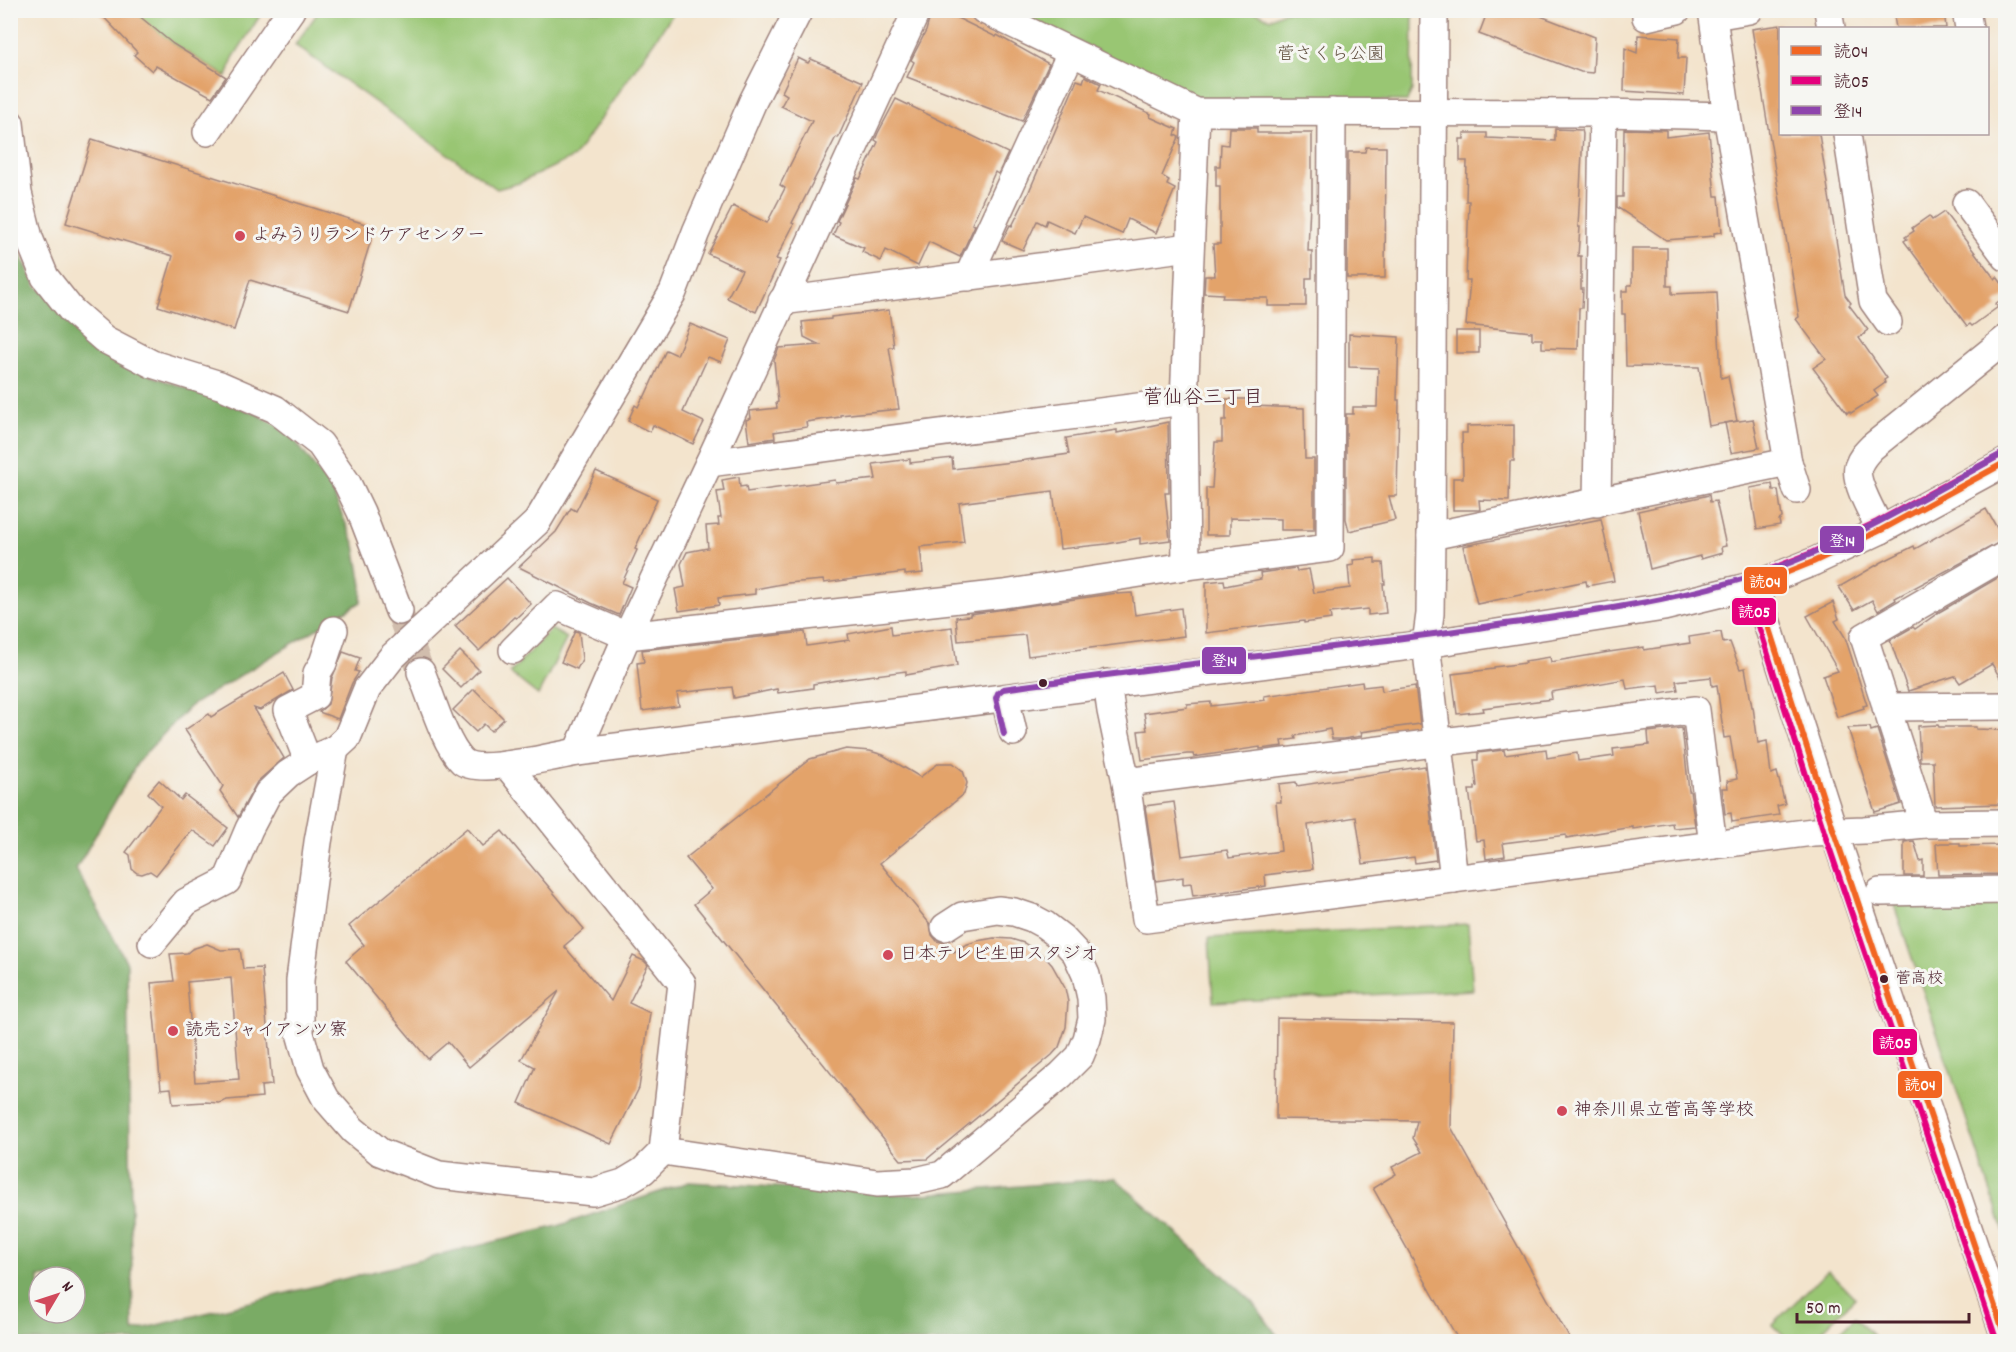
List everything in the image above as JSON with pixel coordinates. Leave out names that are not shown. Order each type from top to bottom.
[{"type":"street","points":[[207,132],[291,10]]},
{"type":"street","points":[[152,943],[186,903],[228,881],[249,829],[268,793],[288,774],[308,761],[335,749],[347,738],[367,689],[392,657],[537,522],[673,292],[696,232],[753,101],[799,10]]},
{"type":"street","points":[[577,753],[627,636],[917,10]]},
{"type":"street","points":[[984,10],[1196,112],[1603,113],[1727,116]]},
{"type":"street","points":[[1434,10],[1431,536],[1430,614],[1426,644],[1454,879]]},
{"type":"street","points":[[1646,17],[1677,10]]},
{"type":"street","points":[[1749,10],[1713,13],[1727,116],[1788,462],[1797,490]]},
{"type":"street","points":[[1828,10],[1831,27]]},
{"type":"street","points":[[1966,10],[1969,27]]},
{"type":"street","points":[[968,277],[1071,53]]},
{"type":"street","points":[[1186,566],[1184,401],[1196,112]]},
{"type":"street","points":[[513,650],[556,606],[627,636],[1004,594],[1186,566],[1330,548],[1332,112]]},
{"type":"street","points":[[1597,503],[1603,113]]},
{"type":"street","points":[[10,123],[18,193],[29,238],[45,277],[70,310],[104,339],[152,364],[220,385],[275,409],[320,444],[357,502],[399,611]]},
{"type":"street","points":[[1846,135],[1873,301],[1888,321]]},
{"type":"street","points":[[1966,203],[2006,256]]},
{"type":"street","points":[[782,301],[1191,247]]},
{"type":"street","points":[[1881,530],[1863,492],[1857,470],[1862,457],[2006,339]]},
{"type":"street","points":[[709,463],[1184,401]]},
{"type":"street","points":[[1431,536],[1788,462]]},
{"type":"street","points":[[421,672],[450,745],[464,762],[480,766],[507,765],[577,753],[1107,683],[1426,644],[1654,609],[1755,585],[1813,562],[1881,530],[2006,462]]},
{"type":"street","points":[[1924,824],[1864,637],[2006,555]]},
{"type":"street","points":[[1755,585],[1834,832],[2003,1326]]},
{"type":"street","points":[[308,761],[288,710],[315,696],[317,674],[334,630]]},
{"type":"street","points":[[1107,683],[1126,782],[1146,920],[1813,832],[1924,824],[2006,823]]},
{"type":"street","points":[[1005,698],[1013,732]]},
{"type":"street","points":[[1886,707],[2006,706]]},
{"type":"street","points":[[1126,782],[1696,710],[1713,845]]},
{"type":"street","points":[[335,749],[318,842],[300,980],[300,1033],[310,1069],[326,1099],[353,1130],[380,1152],[439,1175],[593,1192],[623,1183],[643,1171],[663,1151],[682,983],[507,765]]},
{"type":"street","points":[[1880,892],[2006,890]]},
{"type":"street","points":[[663,1151],[877,1183],[916,1181],[942,1175],[1061,1075],[1080,1056],[1088,1039],[1092,1019],[1091,998],[1086,975],[1076,953],[1045,925],[1014,912],[998,910],[962,916],[945,927]]},
{"type":"green space","name":"菅さくら公園","points":[[1252,10],[1270,19],[1285,11],[1413,11],[1412,91],[1407,101],[1197,99],[1014,11]]},
{"type":"green space","points":[[132,11],[263,11],[233,58],[227,77],[173,44]]},
{"type":"green space","points":[[319,11],[675,11],[574,157],[519,183],[497,189],[295,45]]},
{"type":"green space","points":[[10,223],[18,249],[36,286],[149,375],[255,413],[275,424],[296,442],[331,489],[355,545],[362,585],[361,602],[190,706],[139,760],[76,869],[127,963],[133,1331],[558,1226],[689,1182],[914,1195],[1115,1178],[1253,1302],[1281,1341],[1015,1342],[1008,1339],[1004,1342],[11,1341]]},
{"type":"green space","points":[[551,629],[567,638],[538,695],[510,673]]},
{"type":"green space","points":[[1892,899],[2005,899],[2005,1234]]},
{"type":"green space","points":[[1468,924],[1473,990],[1213,1002],[1209,938]]},
{"type":"green space","points":[[1828,1270],[1855,1298],[1811,1341],[1789,1341],[1772,1325]]},
{"type":"green space","points":[[1855,1317],[1878,1341],[1830,1341]]},
{"type":"building","points":[[97,10],[132,10],[173,44],[226,77],[212,97],[156,66],[152,71],[134,55],[137,52]]},
{"type":"building","points":[[932,10],[941,10],[996,37],[997,35],[1049,64],[1022,121],[907,77],[914,62],[911,60],[926,31]]},
{"type":"building","points":[[1488,10],[1525,10],[1595,37],[1593,73],[1581,72],[1479,34]]},
{"type":"building","points":[[1893,10],[1944,10],[1946,27],[1896,27]]},
{"type":"building","points":[[1780,25],[1779,135],[1819,135],[1845,295],[1851,303],[1849,305],[1868,330],[1859,338],[1887,378],[1884,380],[1885,383],[1874,391],[1878,396],[1851,413],[1849,411],[1847,413],[1813,368],[1826,359],[1796,319],[1799,317],[1752,29]]},
{"type":"building","points":[[1638,35],[1679,38],[1678,58],[1686,58],[1684,95],[1624,91],[1625,48],[1637,53]]},
{"type":"building","points":[[798,58],[808,63],[811,59],[863,82],[838,138],[836,137],[792,223],[794,224],[776,259],[780,260],[756,312],[727,298],[742,270],[708,254],[733,206],[767,223],[785,188],[780,185],[812,121],[781,106],[787,95],[782,92]]},
{"type":"building","points":[[1085,76],[1101,84],[1098,90],[1151,114],[1150,117],[1177,129],[1175,135],[1179,137],[1162,176],[1169,180],[1167,185],[1175,189],[1156,233],[1128,219],[1122,234],[1083,217],[1075,233],[1047,220],[1045,225],[1037,221],[1023,250],[1002,241],[1028,194],[1077,80],[1083,82]]},
{"type":"building","points":[[896,99],[1008,153],[998,174],[995,172],[960,257],[929,242],[918,266],[886,250],[881,261],[862,252],[864,248],[833,235],[839,222],[837,221],[857,178],[860,179],[878,142],[875,140]]},
{"type":"building","points":[[1229,128],[1257,128],[1257,133],[1312,133],[1312,202],[1310,202],[1308,251],[1312,251],[1312,278],[1306,278],[1306,306],[1268,306],[1268,298],[1222,298],[1223,294],[1204,293],[1205,276],[1215,276],[1213,244],[1220,244],[1220,186],[1216,186],[1216,166],[1220,166],[1221,144],[1228,145]]},
{"type":"building","points":[[1555,129],[1582,130],[1583,134],[1578,256],[1581,256],[1581,289],[1583,289],[1582,308],[1579,308],[1578,349],[1542,348],[1542,339],[1532,339],[1532,332],[1466,325],[1470,280],[1466,280],[1469,201],[1466,201],[1467,161],[1460,161],[1460,139],[1464,139],[1464,133],[1487,133],[1487,138],[1555,141]]},
{"type":"building","points":[[1624,129],[1666,130],[1666,137],[1709,132],[1715,196],[1719,196],[1722,232],[1714,233],[1714,236],[1666,240],[1617,207],[1617,197],[1623,197]]},
{"type":"building","name":"よみうりランドケアセンター","points":[[92,139],[375,227],[349,311],[250,280],[234,330],[158,306],[173,256],[66,223]]},
{"type":"building","points":[[1366,147],[1386,147],[1385,278],[1347,278],[1348,152],[1365,152]]},
{"type":"building","points":[[1944,212],[1995,279],[1997,277],[2006,289],[2006,296],[1995,304],[1998,307],[1972,326],[1970,324],[1967,326],[1904,241],[1907,239],[1905,237],[1914,231],[1912,228],[1929,216],[1932,220]]},
{"type":"building","points":[[1632,248],[1667,248],[1667,286],[1672,286],[1672,294],[1717,292],[1721,378],[1728,376],[1737,421],[1709,426],[1699,367],[1626,366],[1622,291],[1628,291],[1628,285],[1632,285]]},
{"type":"building","points":[[889,310],[894,347],[889,347],[899,409],[840,415],[840,417],[806,422],[807,427],[774,432],[775,438],[749,442],[746,420],[751,418],[750,411],[777,408],[774,360],[779,348],[820,345],[804,337],[802,322]]},
{"type":"building","points":[[690,324],[730,340],[721,362],[708,357],[683,412],[704,422],[693,444],[653,425],[650,432],[628,421],[635,405],[638,407],[644,398],[666,350],[677,355]]},
{"type":"building","points":[[1456,331],[1479,331],[1479,353],[1456,353]]},
{"type":"building","points":[[1349,334],[1399,337],[1397,400],[1399,400],[1397,496],[1389,496],[1395,520],[1349,531],[1346,519],[1346,414],[1353,414],[1353,407],[1377,407],[1378,368],[1349,367]]},
{"type":"building","points":[[1226,399],[1253,399],[1253,406],[1304,408],[1305,459],[1314,459],[1314,530],[1281,530],[1281,519],[1230,518],[1230,535],[1206,535],[1206,488],[1212,488],[1215,442],[1222,442],[1222,420],[1226,420]]},
{"type":"building","points":[[1753,419],[1759,448],[1731,453],[1725,423]]},
{"type":"building","points":[[1168,422],[1169,493],[1165,493],[1170,540],[1140,544],[1140,538],[1060,549],[1053,491],[959,503],[964,542],[920,547],[923,573],[905,575],[905,572],[824,583],[823,580],[787,583],[755,589],[755,594],[718,598],[719,605],[679,611],[675,589],[685,587],[681,564],[687,552],[708,548],[706,526],[719,525],[718,518],[721,518],[717,492],[724,491],[722,480],[739,477],[740,487],[746,486],[747,492],[835,480],[836,483],[876,479],[873,464],[910,459],[910,463],[952,458],[953,469],[1012,462],[1069,454],[1066,438],[1117,430],[1117,433]]},
{"type":"building","points":[[1514,425],[1514,461],[1510,461],[1509,501],[1479,500],[1480,510],[1453,510],[1453,478],[1463,478],[1462,433],[1467,433],[1467,426]]},
{"type":"building","points":[[596,471],[657,499],[622,583],[631,587],[619,615],[519,567],[556,532],[571,508],[576,511]]},
{"type":"building","points":[[1772,484],[1773,490],[1778,490],[1782,518],[1779,520],[1780,525],[1757,529],[1750,488]]},
{"type":"building","points":[[1709,495],[1710,502],[1716,501],[1726,546],[1721,547],[1722,553],[1701,559],[1700,556],[1650,569],[1638,511]]},
{"type":"building","points":[[1986,509],[2004,540],[1895,598],[1896,600],[1878,611],[1872,600],[1854,610],[1839,587],[1914,546],[1915,549]]},
{"type":"building","points":[[1601,519],[1614,581],[1587,586],[1586,581],[1477,604],[1463,546]]},
{"type":"building","points":[[1375,558],[1375,563],[1383,563],[1386,613],[1368,615],[1368,609],[1330,613],[1331,619],[1206,633],[1206,582],[1224,580],[1225,586],[1261,579],[1260,573],[1296,568],[1297,571],[1309,569],[1314,593],[1350,588],[1348,566],[1354,565],[1353,560]]},
{"type":"building","points":[[2006,573],[2006,688],[1992,664],[1960,683],[1955,676],[1908,691],[1890,640],[1913,627],[1915,629]]},
{"type":"building","points":[[507,578],[531,604],[479,651],[455,626]]},
{"type":"building","points":[[1117,593],[1132,593],[1135,615],[1181,608],[1184,636],[1028,656],[1025,635],[958,641],[956,617]]},
{"type":"building","points":[[1833,602],[1839,619],[1835,621],[1845,637],[1867,705],[1837,717],[1823,676],[1838,671],[1807,616]]},
{"type":"building","points":[[891,626],[892,635],[952,627],[957,666],[906,675],[906,671],[844,679],[813,684],[813,688],[778,693],[777,689],[734,698],[732,687],[677,693],[679,706],[642,711],[637,663],[644,662],[642,650],[805,632],[807,646],[849,640],[848,634]]},
{"type":"building","points":[[575,631],[579,632],[582,659],[577,669],[561,662]]},
{"type":"building","points":[[1721,632],[1723,643],[1730,642],[1740,669],[1745,668],[1758,743],[1767,741],[1771,774],[1777,772],[1785,804],[1777,806],[1779,815],[1732,822],[1731,813],[1725,814],[1722,788],[1728,788],[1727,781],[1737,779],[1730,737],[1724,738],[1717,685],[1712,686],[1711,677],[1676,681],[1678,690],[1660,693],[1659,685],[1627,689],[1625,679],[1551,692],[1552,699],[1483,708],[1484,711],[1457,714],[1452,674],[1494,669],[1494,667],[1550,657],[1551,662],[1644,647],[1644,650],[1690,643],[1689,637]]},
{"type":"building","points":[[460,651],[479,670],[461,688],[442,669]]},
{"type":"building","points":[[343,652],[360,658],[355,671],[359,672],[352,683],[338,719],[319,712],[328,704],[332,678]]},
{"type":"building","points":[[284,673],[293,690],[260,710],[254,708],[284,758],[257,782],[238,817],[220,791],[223,786],[185,730],[209,714],[211,717]]},
{"type":"building","points":[[1362,682],[1363,687],[1381,685],[1382,691],[1415,686],[1420,724],[1361,732],[1362,736],[1343,739],[1332,739],[1330,729],[1295,736],[1296,739],[1282,741],[1283,746],[1260,749],[1260,747],[1194,757],[1193,754],[1187,754],[1142,760],[1138,731],[1147,730],[1144,713],[1187,707],[1187,704],[1211,702],[1211,706],[1265,700],[1264,696]]},
{"type":"building","points":[[474,689],[504,719],[491,731],[484,724],[476,732],[453,710]]},
{"type":"building","points":[[1938,725],[1939,727],[2006,730],[2003,804],[1935,806],[1933,761],[1920,761],[1918,726]]},
{"type":"building","points":[[1870,727],[1871,731],[1877,729],[1901,804],[1875,812],[1848,728]]},
{"type":"building","points":[[1682,728],[1695,826],[1673,828],[1672,823],[1566,838],[1566,835],[1503,843],[1505,856],[1486,859],[1484,840],[1476,841],[1469,790],[1475,790],[1477,786],[1474,760],[1478,760],[1478,753],[1504,750],[1505,755],[1546,749],[1547,758],[1577,753],[1578,761],[1614,756],[1613,749],[1649,745],[1648,732]]},
{"type":"building","name":"日本テレビ生田スタジオ","points":[[846,749],[870,751],[883,755],[920,777],[939,763],[953,763],[963,771],[967,783],[964,794],[880,863],[930,924],[932,935],[937,941],[946,943],[954,952],[965,945],[994,938],[1011,939],[1024,943],[1045,957],[1052,965],[1065,988],[1068,1002],[1066,1027],[1059,1047],[1052,1055],[927,1159],[901,1160],[694,904],[712,889],[686,858],[810,759]]},
{"type":"building","points":[[1425,766],[1436,860],[1415,863],[1414,857],[1363,864],[1356,817],[1308,825],[1313,869],[1265,875],[1266,886],[1193,896],[1191,883],[1183,884],[1183,877],[1156,881],[1145,806],[1174,802],[1182,856],[1227,850],[1229,858],[1281,851],[1276,802],[1281,802],[1279,784],[1296,782],[1297,786]]},
{"type":"building","points":[[159,780],[181,800],[185,795],[228,828],[215,846],[192,830],[156,875],[150,871],[137,873],[132,869],[130,855],[126,852],[161,806],[148,793]]},
{"type":"building","points":[[467,828],[483,846],[502,831],[584,929],[564,946],[611,1001],[633,956],[648,965],[629,1003],[650,1013],[639,1088],[611,1144],[519,1103],[535,1067],[521,1060],[559,991],[469,1067],[448,1042],[428,1059],[346,961],[364,945],[349,926]]},
{"type":"building","points":[[1914,841],[1920,861],[1923,860],[1923,876],[1904,876],[1904,842]]},
{"type":"building","points":[[1960,843],[1960,846],[2004,845],[2006,874],[1938,875],[1936,844]]},
{"type":"building","name":"読売ジャイアンツ寮","points":[[207,944],[221,950],[240,949],[243,969],[262,968],[272,1085],[261,1086],[262,1097],[227,1100],[219,1103],[173,1104],[171,1088],[161,1089],[151,983],[174,981],[170,954],[187,953]],"holes":[[[231,978],[239,1079],[195,1082],[187,982]]]},
{"type":"building","points":[[1277,1018],[1453,1022],[1451,1127],[1571,1341],[1459,1341],[1373,1188],[1396,1174],[1392,1167],[1422,1152],[1413,1138],[1417,1121],[1276,1119]]},
{"type":"tunnel","points":[[399,611],[421,672]]},
{"type":"transit line","name":"読05","points":[[1997,1342],[1825,835],[1746,585],[1751,577],[1809,554],[1877,522],[2002,454]]},
{"type":"transit line","name":"登14","points":[[1004,734],[996,698],[1003,689],[1419,636],[1615,608],[1682,595],[1749,577],[1782,566],[1847,538],[2002,454]]},
{"type":"transit line","name":"読04","points":[[2006,462],[1881,530],[1813,562],[1755,585],[1834,832],[2006,1339]]},
{"type":"place","name":"よみうりランドケアセンター","points":[[240,236]]},
{"type":"place","name":"日本テレビ生田スタジオ","points":[[888,955]]},
{"type":"place","name":"菅高校","points":[[1884,979]]},
{"type":"place","name":"読売ジャイアンツ寮","points":[[173,1031]]},
{"type":"place","name":"神奈川県立菅高等学校","points":[[1562,1111]]},
{"type":"district","name":"菅仙谷三丁目","points":[[1203,399]]}]
